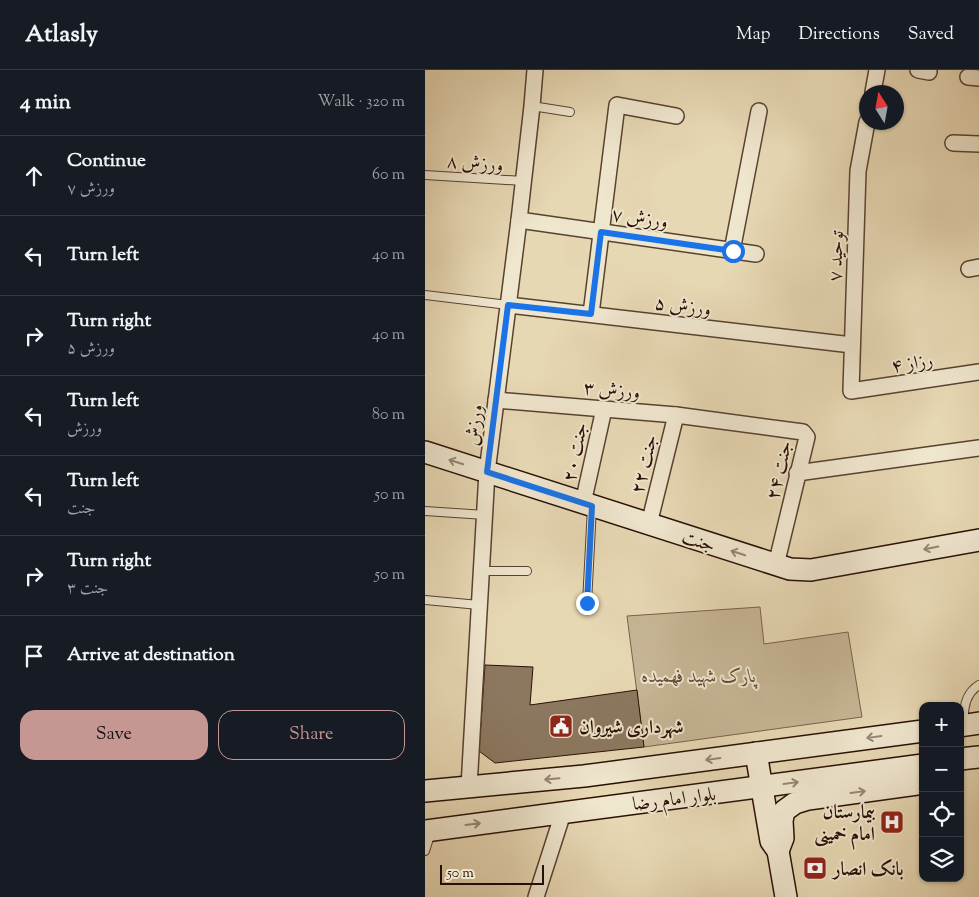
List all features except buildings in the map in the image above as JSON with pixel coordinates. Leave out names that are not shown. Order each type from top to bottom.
[{"type":"main road","name":"جنت","points":[[425,452],[790,569],[811,570],[979,540]]},
{"type":"main road","name":"بلوار امام رضا","points":[[425,791],[584,776],[919,732]]},
{"type":"main road","points":[[756,753],[771,841],[777,851],[785,897]]},
{"type":"main road","points":[[964,759],[979,757]]},
{"type":"main road","name":"بلوار امام رضا","points":[[428,830],[919,766]]},
{"type":"main road","points":[[777,851],[783,838],[782,821],[784,811],[795,803],[808,799],[919,782]]},
{"type":"street","name":"ورزش","points":[[469,787],[487,472],[519,220],[535,70]]},
{"type":"street","points":[[874,85],[877,70]]},
{"type":"street","points":[[591,314],[617,105],[676,116]]},
{"type":"street","points":[[733,251],[759,111]]},
{"type":"street","name":"توحید ۷","points":[[851,391],[858,171],[866,130]]},
{"type":"street","points":[[953,143],[979,144]]},
{"type":"street","name":"ورزش ۷","points":[[519,220],[756,254]]},
{"type":"street","name":"ورزش ۵","points":[[508,305],[852,345]]},
{"type":"street","name":"رزاز ۴","points":[[851,391],[979,372]]},
{"type":"street","name":"ورزش ۳","points":[[496,400],[676,415],[725,421]]},
{"type":"street","name":"جنت ۲۰","points":[[587,504],[604,409]]},
{"type":"street","name":"جنت ۲۲","points":[[649,524],[676,415]]},
{"type":"street","name":"جنت ۲۴","points":[[725,421],[803,432],[807,437],[776,565]]},
{"type":"street","points":[[797,473],[979,448]]},
{"type":"street","points":[[536,897],[563,812]]},
{"type":"lane","points":[[532,106],[570,112]]},
{"type":"lane","name":"ورزش ۸","points":[[425,175],[523,181]]},
{"type":"lane","points":[[425,295],[508,305]]},
{"type":"lane","points":[[587,504],[587,603]]},
{"type":"lane","points":[[425,511],[485,515]]},
{"type":"lane","points":[[481,571],[527,571]]},
{"type":"lane","points":[[425,600],[479,605]]},
{"type":"lane","points":[[968,725],[964,717],[967,699],[972,690],[979,685]]},
{"type":"lane","points":[[425,851],[428,830]]},
{"type":"green space","name":"پارک شهید فهمیده","points":[[760,607],[764,644],[848,632],[862,717],[644,747],[627,616]]},
{"type":"place","name":"شهرداری شیروان","points":[[561,726]]},
{"type":"place","name":"بیمارستان امام خمینی","points":[[892,822]]},
{"type":"place","name":"بانک انصار","points":[[815,868]]},
{"type":"route","points":[[587,603],[592,506],[487,472],[508,305],[591,314],[601,232],[733,251]]}]
